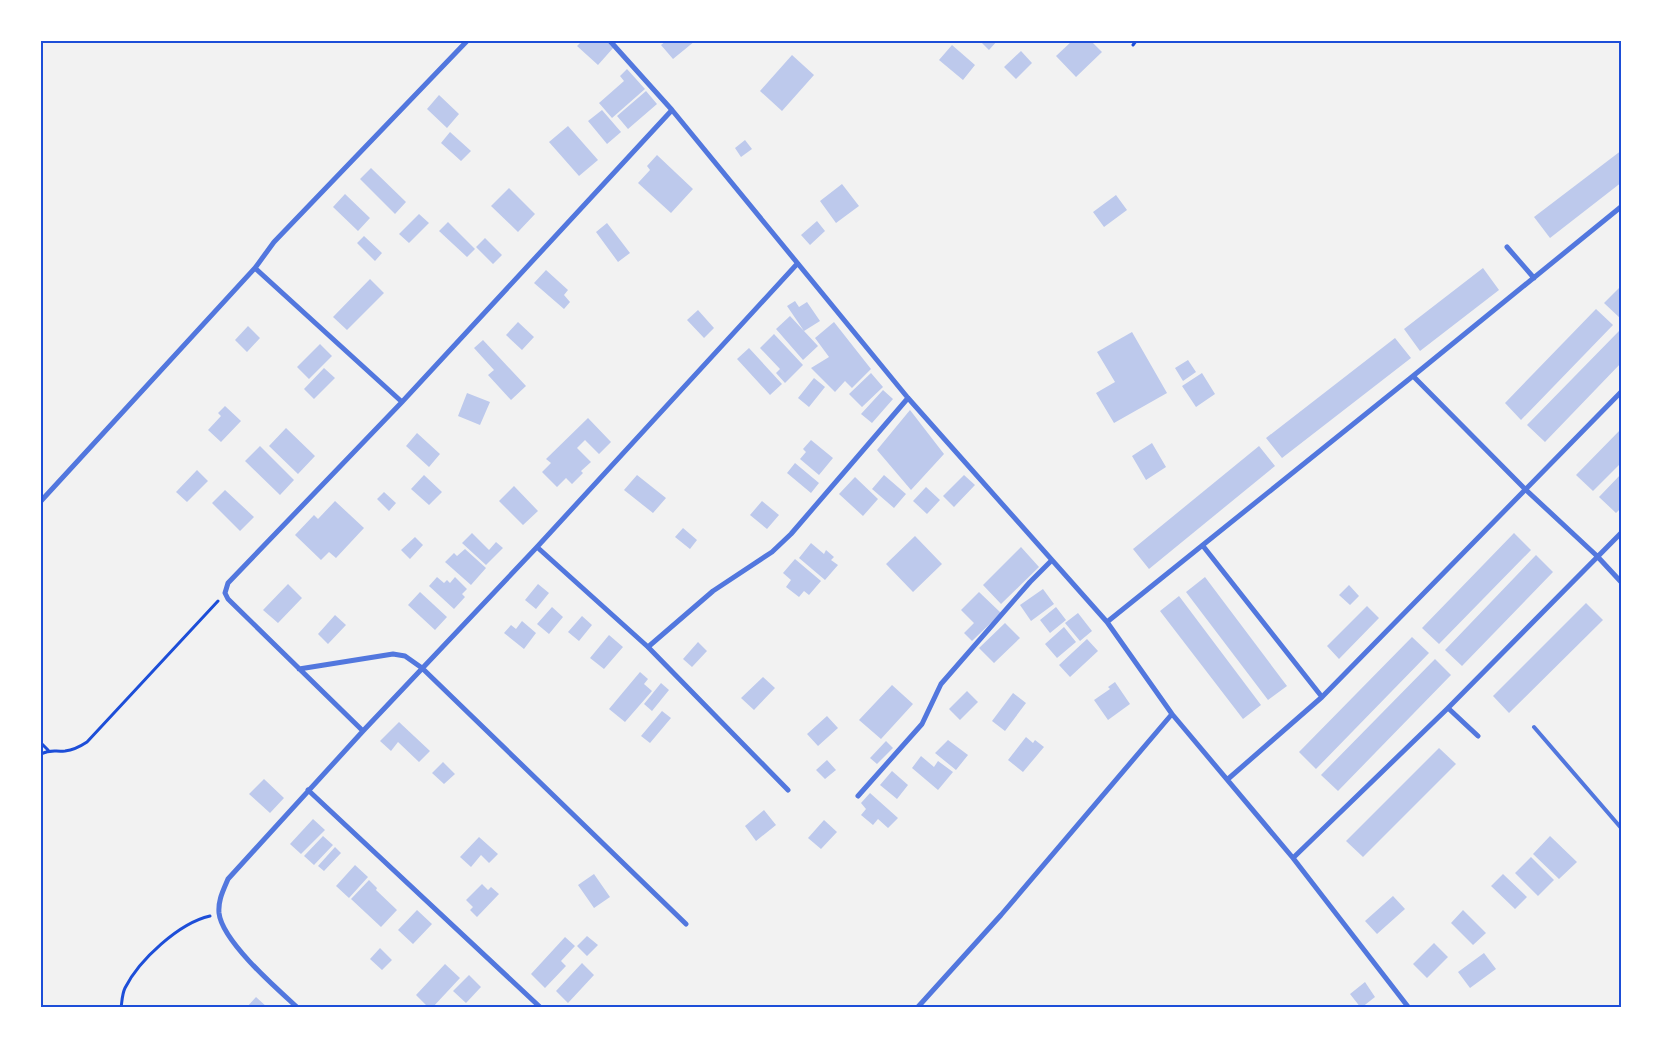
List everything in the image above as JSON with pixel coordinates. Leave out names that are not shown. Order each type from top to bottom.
[{"type":"street","points":[[41,501],[255,268],[274,242],[467,41]]},
{"type":"street","points":[[610,41],[672,110],[908,398],[1107,622],[1172,714],[1294,858],[1409,1008]]},
{"type":"street","points":[[363,731],[232,603],[226,593],[228,583],[402,402],[672,110]]},
{"type":"street","points":[[1107,622],[1622,206]]},
{"type":"street","points":[[1507,247],[1534,278]]},
{"type":"street","points":[[298,1008],[256,969],[230,936],[219,914],[220,896],[228,879],[363,731],[537,548],[797,264]]},
{"type":"street","points":[[255,268],[402,402]]},
{"type":"street","points":[[1413,376],[1525,489],[1598,556],[1622,583]]},
{"type":"street","points":[[1228,779],[1322,697],[1622,391]]},
{"type":"street","points":[[648,648],[713,591],[772,552],[791,534],[908,398]]},
{"type":"street","points":[[1294,858],[1448,708],[1622,532]]},
{"type":"street","points":[[1202,546],[1322,697]]},
{"type":"street","points":[[537,548],[648,648],[788,790]]},
{"type":"street","points":[[858,796],[922,724],[941,684],[1030,582],[1052,560]]},
{"type":"street","points":[[299,669],[393,654],[405,656],[422,668],[686,924]]},
{"type":"street","points":[[1448,708],[1478,736]]},
{"type":"street","points":[[917,1008],[1001,915],[1172,714]]},
{"type":"street","points":[[308,790],[541,1008]]},
{"type":"lane","points":[[1534,727],[1622,829]]},
{"type":"path","points":[[41,754],[48,750],[65,751],[79,747],[87,742],[226,593]]},
{"type":"path","points":[[41,743],[48,750]]},
{"type":"path","points":[[121,1008],[124,990],[144,961],[167,939],[199,919],[219,914]]},
{"type":"building","points":[[582,41],[608,41],[614,47],[598,65],[577,46]]},
{"type":"building","points":[[666,41],[695,41],[673,59],[661,45]]},
{"type":"building","points":[[980,41],[997,41],[989,50]]},
{"type":"building","points":[[1072,41],[1091,41],[1102,52],[1076,77],[1056,56]]},
{"type":"building","points":[[952,45],[975,65],[963,80],[939,60]]},
{"type":"building","points":[[1021,51],[1032,63],[1016,79],[1004,67]]},
{"type":"building","points":[[792,55],[814,75],[782,111],[760,91]]},
{"type":"building","points":[[627,69],[645,89],[612,118],[599,103],[624,81],[620,76]]},
{"type":"building","points":[[646,91],[657,104],[628,129],[617,116]]},
{"type":"building","points":[[439,95],[459,114],[447,128],[427,109]]},
{"type":"building","points":[[602,110],[621,132],[607,144],[588,121]]},
{"type":"building","points":[[568,126],[598,160],[579,176],[549,142]]},
{"type":"building","points":[[450,132],[471,151],[461,161],[441,143]]},
{"type":"building","points":[[745,140],[752,149],[741,157],[735,148]]},
{"type":"building","points":[[1622,150],[1622,182],[1550,238],[1534,217]]},
{"type":"building","points":[[657,155],[693,189],[671,213],[638,183],[650,170],[647,166]]},
{"type":"building","points":[[371,168],[406,202],[395,214],[360,179]]},
{"type":"building","points":[[842,184],[859,206],[836,223],[820,201]]},
{"type":"building","points":[[509,188],[535,214],[518,232],[491,206]]},
{"type":"building","points":[[345,194],[370,218],[358,231],[333,207]]},
{"type":"building","points":[[1116,195],[1127,210],[1104,227],[1093,212]]},
{"type":"building","points":[[419,214],[429,223],[409,243],[399,234]]},
{"type":"building","points":[[817,221],[825,231],[810,245],[801,235]]},
{"type":"building","points":[[448,222],[475,249],[467,257],[439,231]]},
{"type":"building","points":[[607,223],[630,253],[618,262],[596,232]]},
{"type":"building","points":[[364,236],[382,253],[375,261],[357,243]]},
{"type":"building","points":[[485,238],[502,255],[493,264],[476,247]]},
{"type":"building","points":[[1483,268],[1499,290],[1420,351],[1404,329]]},
{"type":"building","points":[[546,270],[568,290],[564,295],[570,302],[564,309],[534,283]]},
{"type":"building","points":[[370,279],[384,293],[347,330],[333,317]]},
{"type":"building","points":[[1622,285],[1622,318],[1621,319],[1604,303]]},
{"type":"building","points":[[795,301],[799,307],[807,302],[820,321],[804,331],[787,306]]},
{"type":"building","points":[[1596,309],[1613,325],[1521,420],[1505,403]]},
{"type":"building","points":[[698,310],[714,328],[704,338],[687,320]]},
{"type":"building","points":[[790,316],[818,346],[803,360],[776,329]]},
{"type":"building","points":[[518,322],[534,337],[522,350],[506,335]]},
{"type":"building","points":[[834,322],[871,369],[852,388],[845,381],[835,392],[811,368],[829,357],[815,338]]},
{"type":"building","points":[[248,326],[260,338],[247,352],[235,340]]},
{"type":"building","points":[[1619,331],[1622,334],[1622,362],[1545,442],[1527,425]]},
{"type":"building","points":[[1132,332],[1167,393],[1114,423],[1096,393],[1115,382],[1097,352]]},
{"type":"building","points":[[774,334],[803,365],[785,383],[776,373],[780,369],[760,348]]},
{"type":"building","points":[[1395,338],[1411,358],[1282,458],[1266,438]]},
{"type":"building","points":[[483,340],[526,386],[511,400],[488,375],[494,370],[474,348]]},
{"type":"building","points":[[320,344],[332,356],[309,379],[297,367]]},
{"type":"building","points":[[749,348],[782,384],[770,395],[737,359]]},
{"type":"building","points":[[1188,360],[1196,372],[1183,381],[1175,368]]},
{"type":"building","points":[[324,368],[335,378],[314,399],[304,389]]},
{"type":"building","points":[[871,373],[883,387],[862,407],[849,394]]},
{"type":"building","points":[[1202,373],[1215,394],[1196,407],[1182,386]]},
{"type":"building","points":[[814,378],[825,387],[809,407],[798,398]]},
{"type":"building","points":[[883,390],[893,399],[872,423],[861,414]]},
{"type":"building","points":[[467,393],[490,402],[480,425],[458,416]]},
{"type":"building","points":[[225,406],[241,421],[221,442],[208,430],[221,416],[218,413]]},
{"type":"building","points":[[910,410],[944,454],[911,490],[877,450]]},
{"type":"building","points":[[588,418],[611,442],[599,454],[585,440],[577,448],[591,462],[581,471],[583,473],[572,484],[566,478],[557,487],[542,472],[551,463],[546,459]]},
{"type":"building","points":[[286,428],[315,456],[298,474],[269,446]]},
{"type":"building","points":[[1622,428],[1622,462],[1593,491],[1576,475]]},
{"type":"building","points":[[417,433],[440,454],[429,467],[406,446]]},
{"type":"building","points":[[811,440],[833,458],[819,475],[800,459],[806,452],[803,449]]},
{"type":"building","points":[[1152,443],[1166,467],[1146,480],[1132,456]]},
{"type":"building","points":[[260,446],[294,480],[280,495],[245,461]]},
{"type":"building","points":[[1259,446],[1275,466],[1149,569],[1133,549]]},
{"type":"building","points":[[795,463],[819,483],[811,493],[787,473]]},
{"type":"building","points":[[197,470],[208,481],[187,502],[176,492]]},
{"type":"building","points":[[1622,473],[1622,507],[1616,513],[1599,497]]},
{"type":"building","points":[[424,475],[442,492],[429,505],[411,489]]},
{"type":"building","points":[[637,475],[666,498],[653,513],[624,490]]},
{"type":"building","points":[[884,475],[906,494],[894,508],[872,489]]},
{"type":"building","points":[[964,475],[975,485],[954,507],[943,496]]},
{"type":"building","points":[[855,477],[878,499],[863,516],[839,494]]},
{"type":"building","points":[[514,486],[538,511],[523,525],[499,501]]},
{"type":"building","points":[[926,487],[940,500],[927,514],[913,501]]},
{"type":"building","points":[[225,490],[254,517],[240,531],[212,503]]},
{"type":"building","points":[[384,492],[396,503],[389,511],[377,499]]},
{"type":"building","points":[[335,501],[364,528],[336,558],[329,552],[321,560],[295,535],[314,515],[318,519]]},
{"type":"building","points":[[762,501],[779,515],[767,529],[750,515]]},
{"type":"building","points":[[683,528],[697,540],[690,549],[675,537]]},
{"type":"building","points":[[472,533],[489,550],[496,542],[503,548],[486,565],[462,543]]},
{"type":"building","points":[[1514,533],[1531,550],[1439,644],[1422,628]]},
{"type":"building","points":[[915,536],[942,564],[913,592],[886,564]]},
{"type":"building","points":[[415,537],[423,545],[410,559],[401,550]]},
{"type":"building","points":[[811,543],[824,554],[826,550],[834,557],[831,560],[838,565],[825,580],[799,558]]},
{"type":"building","points":[[1021,547],[1039,567],[1001,604],[983,585]]},
{"type":"building","points":[[465,549],[486,568],[471,585],[445,562],[454,553],[457,556]]},
{"type":"building","points":[[1536,555],[1553,572],[1462,666],[1445,650]]},
{"type":"building","points":[[795,559],[821,581],[809,595],[804,591],[799,597],[786,587],[791,580],[783,573]]},
{"type":"building","points":[[437,577],[444,583],[447,580],[450,583],[455,577],[467,589],[462,594],[465,597],[454,609],[429,586]]},
{"type":"building","points":[[1205,577],[1287,686],[1268,700],[1186,592]]},
{"type":"building","points":[[288,584],[302,598],[278,623],[263,610]]},
{"type":"building","points":[[538,584],[549,593],[536,609],[525,600]]},
{"type":"building","points":[[1349,585],[1359,596],[1350,605],[1339,595]]},
{"type":"building","points":[[1043,589],[1054,604],[1031,621],[1020,605]]},
{"type":"building","points":[[420,592],[447,617],[435,630],[408,605]]},
{"type":"building","points":[[979,592],[1001,613],[972,641],[964,633],[974,623],[961,610]]},
{"type":"building","points":[[1179,596],[1261,705],[1243,719],[1160,611]]},
{"type":"building","points":[[1586,603],[1603,620],[1509,713],[1493,696]]},
{"type":"building","points":[[1367,606],[1379,618],[1339,659],[1327,646]]},
{"type":"building","points":[[552,607],[563,617],[549,634],[537,624]]},
{"type":"building","points":[[1056,607],[1066,620],[1050,633],[1040,620]]},
{"type":"building","points":[[1078,613],[1092,631],[1080,641],[1065,623]]},
{"type":"building","points":[[335,615],[346,625],[328,644],[318,634]]},
{"type":"building","points":[[582,616],[592,625],[579,641],[568,632]]},
{"type":"building","points":[[522,621],[536,633],[524,649],[504,633],[511,625],[516,629]]},
{"type":"building","points":[[1005,623],[1020,638],[994,663],[979,648]]},
{"type":"building","points":[[1064,627],[1076,642],[1057,658],[1045,644]]},
{"type":"building","points":[[609,635],[623,647],[604,669],[590,658]]},
{"type":"building","points":[[1412,637],[1429,653],[1316,769],[1299,752]]},
{"type":"building","points":[[1087,639],[1098,651],[1070,677],[1059,665]]},
{"type":"building","points":[[698,642],[707,651],[692,667],[683,659]]},
{"type":"building","points":[[1435,659],[1451,675],[1338,791],[1321,775]]},
{"type":"building","points":[[640,672],[648,679],[644,684],[652,691],[625,722],[609,709]]},
{"type":"building","points":[[763,677],[775,688],[754,710],[741,698]]},
{"type":"building","points":[[1115,682],[1130,704],[1108,720],[1094,700],[1110,689],[1108,687]]},
{"type":"building","points":[[661,683],[669,690],[652,711],[644,704]]},
{"type":"building","points":[[892,685],[913,704],[881,739],[859,720]]},
{"type":"building","points":[[967,691],[978,702],[960,720],[949,709]]},
{"type":"building","points":[[1013,693],[1026,703],[1005,731],[992,721]]},
{"type":"building","points":[[662,711],[671,718],[650,743],[641,736]]},
{"type":"building","points":[[827,716],[838,728],[818,746],[807,734]]},
{"type":"building","points":[[399,722],[430,751],[419,762],[398,742],[391,751],[380,741]]},
{"type":"building","points":[[1026,737],[1033,743],[1035,740],[1044,747],[1023,772],[1008,760]]},
{"type":"building","points":[[948,740],[968,755],[956,770],[935,753]]},
{"type":"building","points":[[886,741],[893,748],[877,764],[870,758]]},
{"type":"building","points":[[1439,748],[1456,764],[1363,857],[1346,841]]},
{"type":"building","points":[[921,756],[934,767],[938,761],[953,772],[938,790],[912,768]]},
{"type":"building","points":[[827,760],[836,770],[825,779],[816,770]]},
{"type":"building","points":[[443,762],[455,774],[444,784],[432,773]]},
{"type":"building","points":[[892,771],[908,785],[897,799],[880,785]]},
{"type":"building","points":[[264,779],[284,798],[270,813],[249,794]]},
{"type":"building","points":[[870,793],[898,818],[888,828],[878,819],[873,825],[861,815],[866,809],[861,803]]},
{"type":"building","points":[[764,810],[776,825],[756,841],[745,826]]},
{"type":"building","points":[[313,819],[325,830],[301,854],[290,844]]},
{"type":"building","points":[[824,820],[837,832],[821,849],[808,838]]},
{"type":"building","points":[[323,836],[333,845],[314,865],[304,856]]},
{"type":"building","points":[[1550,836],[1577,862],[1559,879],[1533,854]]},
{"type":"building","points":[[479,837],[498,854],[489,863],[481,855],[471,867],[460,857]]},
{"type":"building","points":[[335,847],[341,853],[324,871],[318,866]]},
{"type":"building","points":[[1531,857],[1554,880],[1538,896],[1515,873]]},
{"type":"building","points":[[355,865],[368,877],[349,898],[336,886]]},
{"type":"building","points":[[594,874],[610,897],[594,908],[578,885]]},
{"type":"building","points":[[1503,874],[1527,897],[1515,909],[1491,886]]},
{"type":"building","points":[[369,880],[377,888],[376,890],[397,910],[381,927],[351,899]]},
{"type":"building","points":[[482,884],[488,890],[491,887],[499,894],[477,917],[470,910],[473,907],[466,900]]},
{"type":"building","points":[[1393,896],[1405,909],[1377,934],[1365,921]]},
{"type":"building","points":[[417,910],[432,924],[413,944],[398,930]]},
{"type":"building","points":[[1463,910],[1486,933],[1473,945],[1451,923]]},
{"type":"building","points":[[587,936],[598,945],[587,956],[577,946]]},
{"type":"building","points":[[565,937],[575,946],[561,961],[566,966],[545,988],[531,974]]},
{"type":"building","points":[[1434,943],[1448,957],[1427,978],[1413,964]]},
{"type":"building","points":[[380,948],[392,960],[382,970],[370,959]]},
{"type":"building","points":[[1484,953],[1496,969],[1470,988],[1458,972]]},
{"type":"building","points":[[582,963],[594,975],[568,1003],[556,991]]},
{"type":"building","points":[[445,964],[460,978],[432,1008],[429,1008],[416,995]]},
{"type":"building","points":[[469,975],[481,987],[466,1003],[453,991]]},
{"type":"building","points":[[1365,982],[1375,997],[1361,1008],[1350,994]]},
{"type":"building","points":[[256,997],[268,1008],[246,1008]]}]
